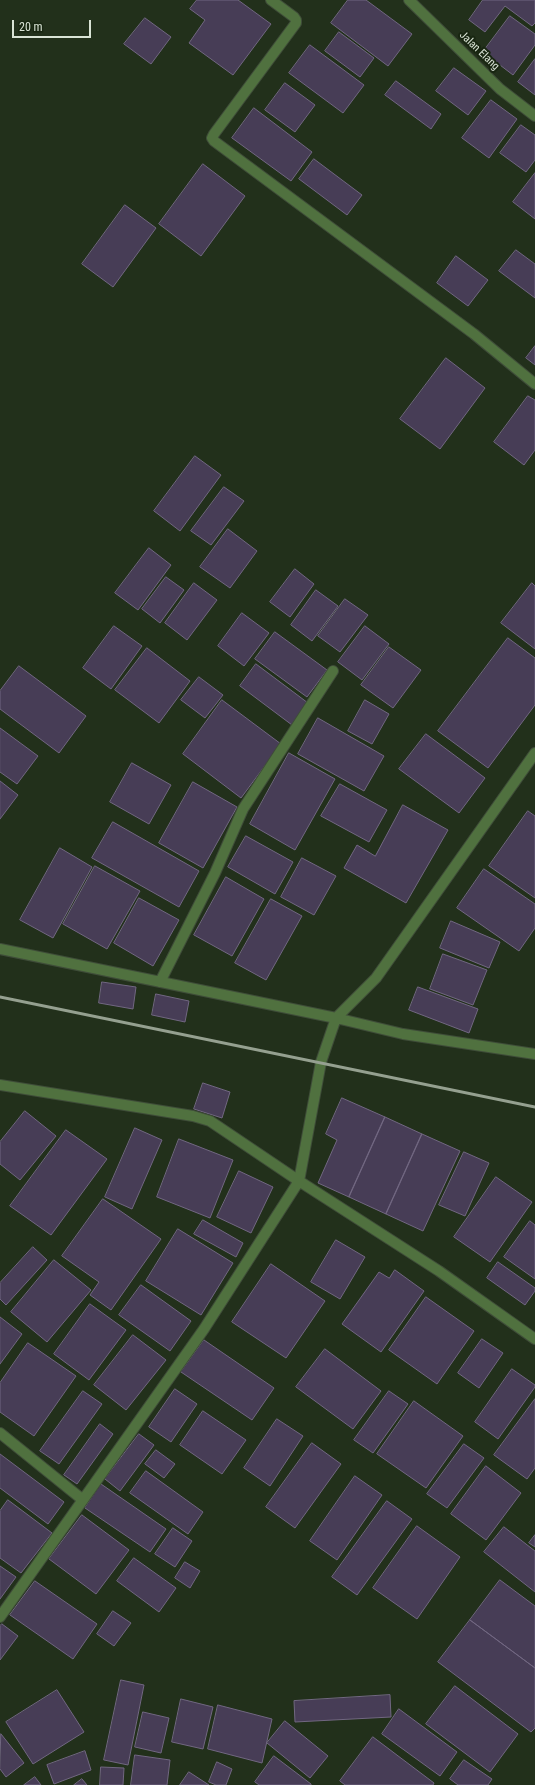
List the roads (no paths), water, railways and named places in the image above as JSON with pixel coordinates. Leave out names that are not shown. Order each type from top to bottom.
[{"type":"street","points":[[271,0],[294,17],[296,23],[214,134],[212,138],[214,141],[474,334],[535,384]]},
{"type":"street","name":"Jalan Elang","points":[[408,0],[500,89],[535,116]]},
{"type":"street","points":[[160,982],[215,872],[243,809],[333,671]]},
{"type":"street","points":[[0,1617],[204,1329],[299,1181],[321,1062],[336,1018],[376,978],[535,753]]},
{"type":"street","points":[[0,949],[336,1018],[403,1034],[535,1054]]},
{"type":"street","points":[[0,1085],[193,1116],[210,1121],[299,1181],[439,1271],[535,1339]]},
{"type":"street","points":[[0,1433],[83,1500]]},
{"type":"railway","points":[[0,997],[535,1107]]}]
